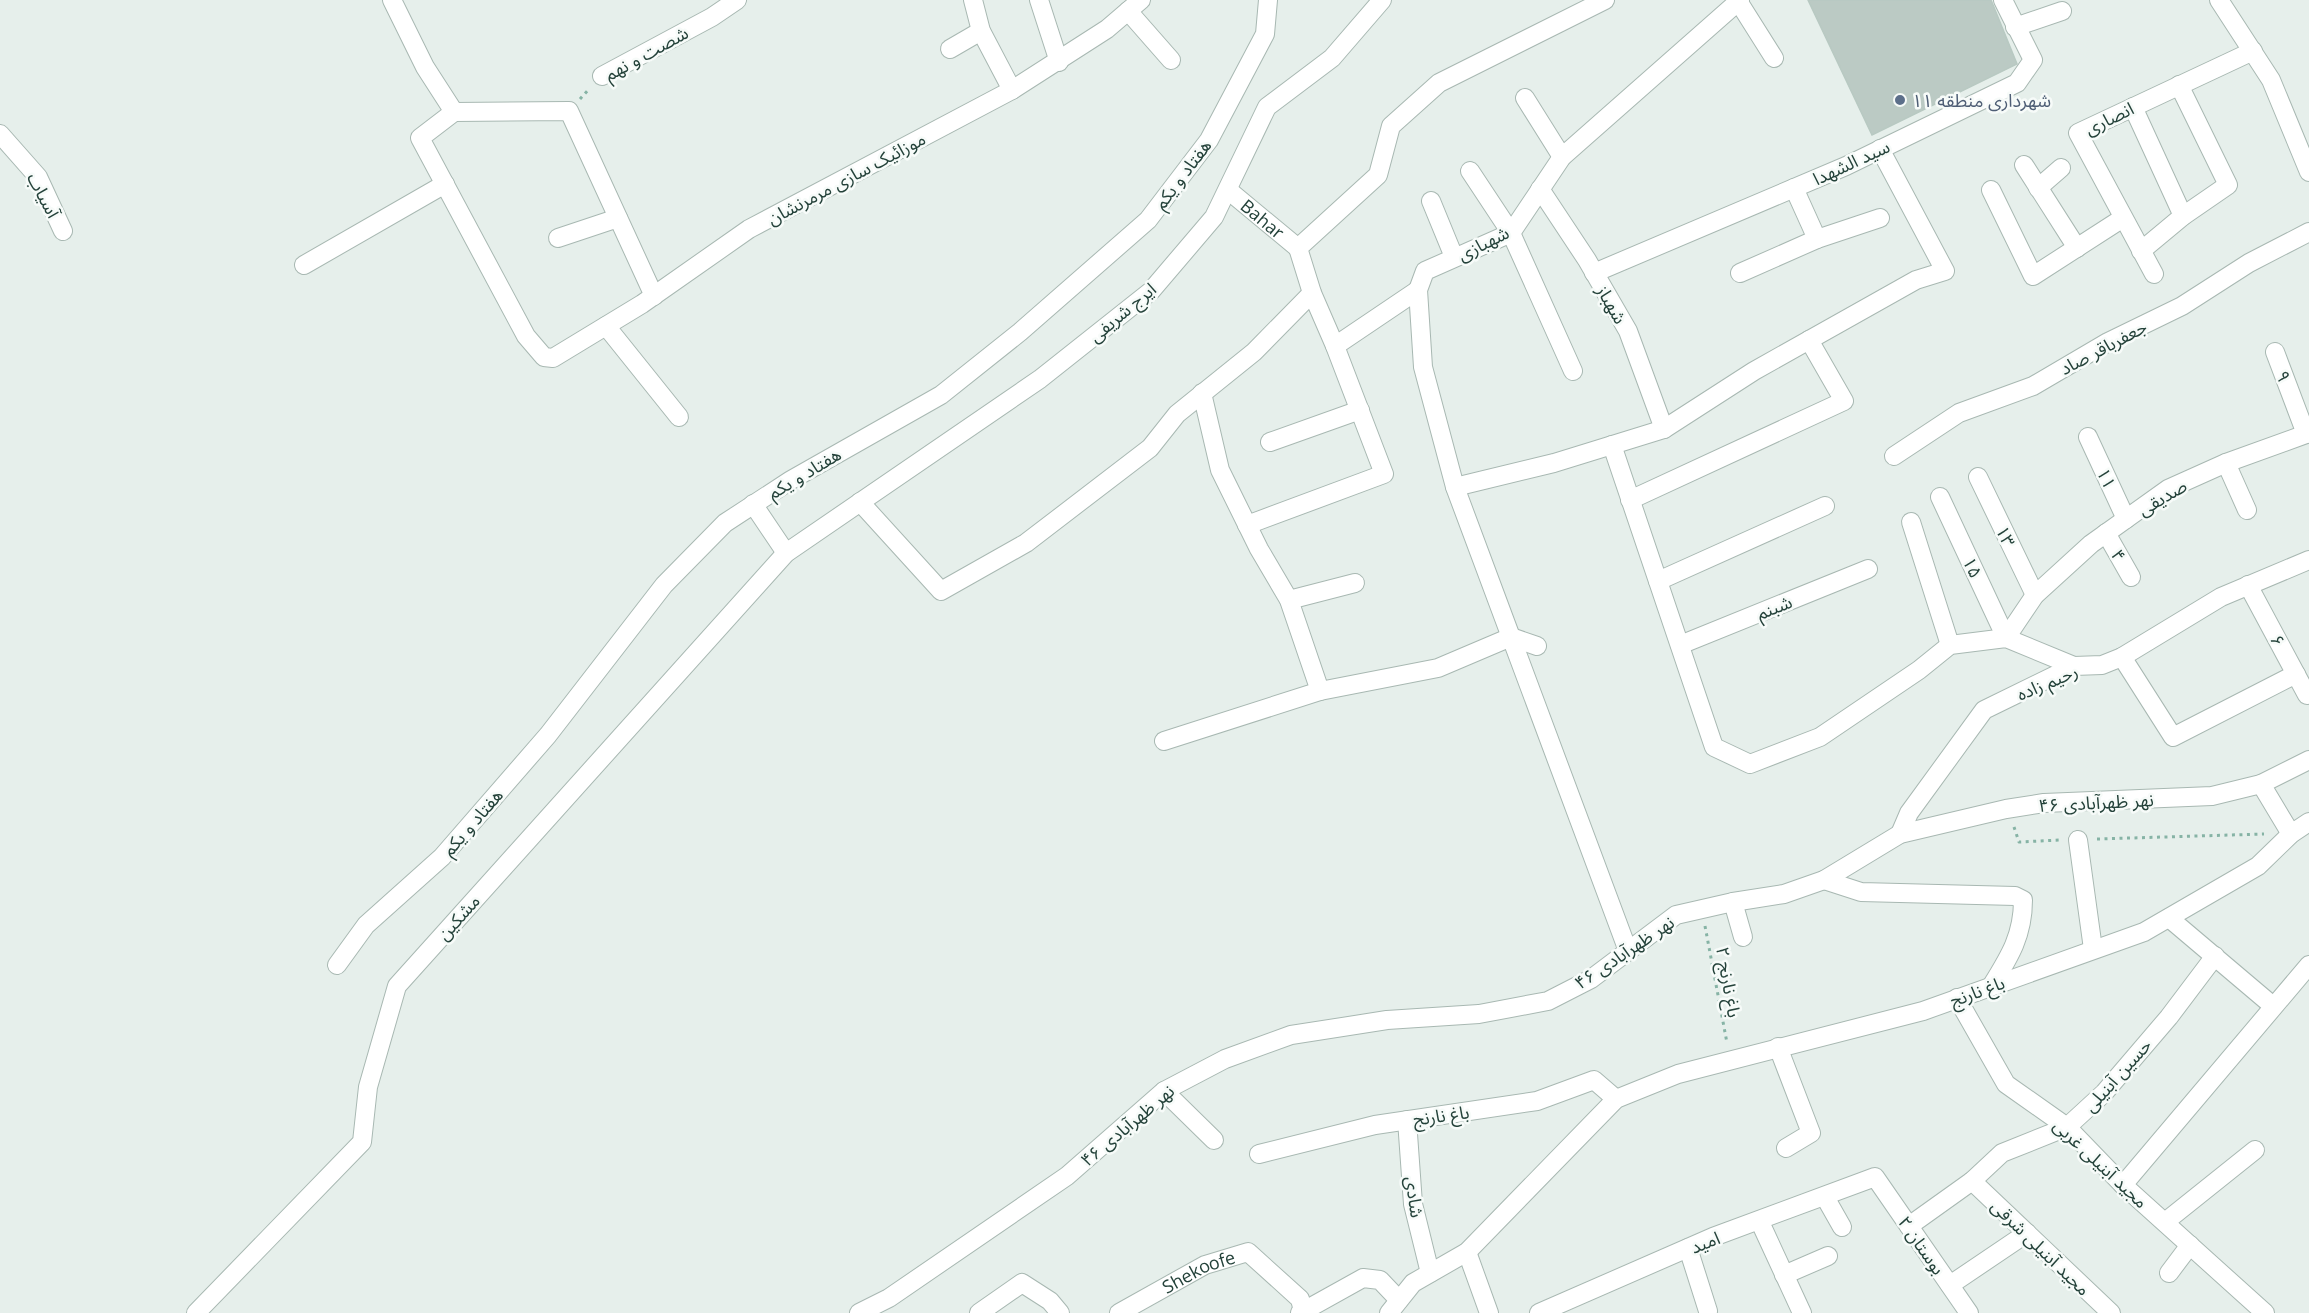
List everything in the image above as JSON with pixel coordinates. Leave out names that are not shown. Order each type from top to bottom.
[{"type":"street","points":[[392,0],[425,67],[454,112]]},
{"type":"street","name":"شصت و نهم","points":[[602,76],[712,17],[737,0]]},
{"type":"street","points":[[973,0],[981,31],[1012,90]]},
{"type":"street","points":[[1040,0],[1059,62]]},
{"type":"street","name":"هفتاد و یکم","points":[[337,965],[366,925],[442,857],[548,735],[664,585],[725,523],[791,480],[941,395],[1020,332],[1148,219],[1209,140],[1265,34],[1268,0]]},
{"type":"street","name":"ایرج شریفی","points":[[786,553],[1040,379],[1151,291],[1214,217],[1267,107],[1332,58],[1383,0]]},
{"type":"street","points":[[1247,525],[1383,474],[1335,346],[1312,293],[1298,248],[1377,175],[1391,126],[1439,83],[1605,0]]},
{"type":"street","name":"سید الشهدا","points":[[1594,273],[1794,188],[2017,82],[2033,60],[2002,0]]},
{"type":"street","points":[[2219,0],[2271,80],[2309,172]]},
{"type":"street","points":[[1739,1],[1774,58]]},
{"type":"street","name":"شهبازی","points":[[1418,290],[1425,271],[1511,233],[1562,157],[1739,1]]},
{"type":"street","points":[[1134,6],[1171,60]]},
{"type":"street","name":"موزائیک سازی مرمرنشان","points":[[445,184],[526,336],[544,357],[553,358],[654,296],[749,228],[1012,90],[1059,62],[1134,6]]},
{"type":"street","points":[[2015,27],[2062,10]]},
{"type":"street","points":[[950,49],[981,31]]},
{"type":"street","name":"انصاری","points":[[2154,274],[2078,133],[2253,51]]},
{"type":"street","points":[[2141,251],[2183,216],[2228,185],[2179,85]]},
{"type":"street","points":[[1525,98],[1562,157]]},
{"type":"street","points":[[2133,107],[2183,216]]},
{"type":"street","points":[[304,265],[445,184],[420,138],[454,112],[569,111],[654,296]]},
{"type":"street","name":"آسیاب","points":[[0,134],[39,177],[63,231]]},
{"type":"street","points":[[1455,487],[1554,463],[1664,429],[1809,340],[1916,280],[1945,271],[1880,149]]},
{"type":"street","points":[[2024,165],[2077,248]]},
{"type":"street","points":[[2038,188],[2061,168]]},
{"type":"street","points":[[1470,171],[1511,233],[1573,370]]},
{"type":"street","points":[[1794,188],[1817,239]]},
{"type":"street","name":"شهباز","points":[[1540,189],[1628,331],[1664,429]]},
{"type":"street","name":"Bahar","points":[[1228,190],[1298,248]]},
{"type":"street","points":[[1991,190],[2033,276],[2123,218]]},
{"type":"street","points":[[1431,201],[1454,257]]},
{"type":"street","points":[[558,238],[618,218]]},
{"type":"street","points":[[1740,273],[1817,239],[1880,218]]},
{"type":"street","name":"جعفرباقر صاد","points":[[1894,456],[1959,413],[2032,386],[2108,342],[2182,306],[2249,263],[2309,232]]},
{"type":"street","points":[[1335,346],[1418,290]]},
{"type":"street","points":[[1418,290],[1423,367],[1455,487],[1628,951]]},
{"type":"street","points":[[860,502],[941,591],[1026,543],[1150,448],[1177,414],[1254,352],[1312,293]]},
{"type":"street","points":[[606,326],[679,417]]},
{"type":"street","points":[[1630,500],[1844,401],[1809,340]]},
{"type":"street","name":"۹","points":[[2275,352],[2307,433]]},
{"type":"street","points":[[1202,393],[1220,470],[1247,525],[1289,600],[1320,691]]},
{"type":"street","points":[[1270,442],[1360,410]]},
{"type":"street","name":"صدیقی","points":[[2006,638],[2035,595],[2106,534],[2168,489],[2307,433]]},
{"type":"street","name":"۱۱","points":[[2088,437],[2126,519]]},
{"type":"street","points":[[1612,445],[1714,747],[1750,764],[1820,737],[1919,670],[1950,645],[2006,638],[2074,666]]},
{"type":"street","points":[[2226,464],[2247,510]]},
{"type":"street","name":"۱۳","points":[[1978,477],[2035,595]]},
{"type":"street","name":"۱۵","points":[[1940,497],[2006,638]]},
{"type":"street","points":[[753,504],[786,553]]},
{"type":"street","points":[[1658,580],[1824,506]]},
{"type":"street","points":[[1911,522],[1950,645]]},
{"type":"street","name":"۴","points":[[2106,534],[2132,577]]},
{"type":"street","name":"مشکین","points":[[196,1313],[362,1142],[368,1087],[397,986],[786,553]]},
{"type":"street","name":"رحیم زاده","points":[[1900,834],[1909,813],[1984,710],[2074,666],[2102,665],[2122,657],[2221,597],[2309,560]]},
{"type":"street","name":"شبنم","points":[[1680,645],[1868,569]]},
{"type":"street","points":[[1289,600],[1355,583]]},
{"type":"street","name":"۶","points":[[2248,585],[2307,695]]},
{"type":"street","points":[[1164,741],[1320,691],[1438,668],[1511,637],[1537,646]]},
{"type":"street","points":[[2122,657],[2173,737],[2296,674]]},
{"type":"street","name":"نهر ظهرآبادی ۴۶","points":[[859,1313],[889,1298],[1067,1176],[1164,1091],[1225,1059],[1291,1035],[1387,1020],[1479,1014],[1548,1001],[1591,979],[1676,915],[1733,902],[1784,894],[1824,880],[1900,834],[2006,808],[2044,803],[2212,796],[2261,784],[2309,760]]},
{"type":"street","points":[[2261,784],[2291,834]]},
{"type":"street","name":"باغ نارنج","points":[[1394,1306],[1413,1283],[1467,1252],[1616,1099],[1678,1074],[1923,1011],[2093,948],[2144,932],[2258,866],[2291,834],[2309,822]]},
{"type":"street","points":[[2078,840],[2093,948]]},
{"type":"street","points":[[1824,880],[1861,892],[2015,896],[2023,900],[2023,923],[2011,955],[1992,985]]},
{"type":"street","points":[[1733,902],[1743,937]]},
{"type":"street","points":[[2169,918],[2273,1006]]},
{"type":"street","name":"حسین آبنیلی","points":[[1909,1226],[1972,1181],[2002,1153],[2067,1127],[2104,1093],[2169,1017],[2215,956]]},
{"type":"street","points":[[2122,1185],[2309,965]]},
{"type":"street","name":"مجید آبنیلی غربی","points":[[1957,998],[2006,1084],[2067,1127],[2122,1185],[2265,1313]]},
{"type":"street","points":[[1778,1047],[1811,1133],[1785,1148]]},
{"type":"street","name":"باغ نارنج","points":[[1259,1154],[1375,1125],[1537,1101],[1594,1080],[1616,1099]]},
{"type":"street","points":[[1164,1091],[1214,1140]]},
{"type":"street","name":"شادی","points":[[1407,1120],[1413,1204],[1430,1273]]},
{"type":"street","points":[[2165,1222],[2255,1150]]},
{"type":"street","name":"امید","points":[[1539,1313],[1688,1248],[1875,1177]]},
{"type":"street","name":"بوستان ۲","points":[[1875,1177],[1969,1313]]},
{"type":"street","name":"مجید آبنیلی شرقی","points":[[1972,1181],[2111,1313]]},
{"type":"street","points":[[1826,1197],[1842,1227]]},
{"type":"street","points":[[1760,1222],[1802,1313]]},
{"type":"street","points":[[1950,1285],[2027,1233]]},
{"type":"street","points":[[2169,1273],[2190,1245]]},
{"type":"street","points":[[1688,1248],[1708,1311]]},
{"type":"street","name":"Shekoofe","points":[[1119,1313],[1204,1265],[1248,1252],[1299,1299],[1301,1312]]},
{"type":"street","points":[[1467,1252],[1489,1313]]},
{"type":"street","points":[[1784,1275],[1828,1256]]},
{"type":"street","points":[[1301,1312],[1363,1278],[1380,1280],[1394,1306]]},
{"type":"street","points":[[979,1313],[1022,1283],[1050,1301],[1060,1313]]},
{"type":"path","name":"شصت و نهم","points":[[569,111],[602,76]]},
{"type":"path","points":[[2006,808],[2019,842],[2291,834]]},
{"type":"path","name":"باغ نارنج ۲","points":[[1702,909],[1730,1060]]},
{"type":"building","name":"شهرداری منطقه ۱۱","points":[[1808,0],[1991,0],[2017,64],[1872,135]]},
{"type":"place","name":"شهرداری منطقه ۱۱","points":[[1900,100]]}]
